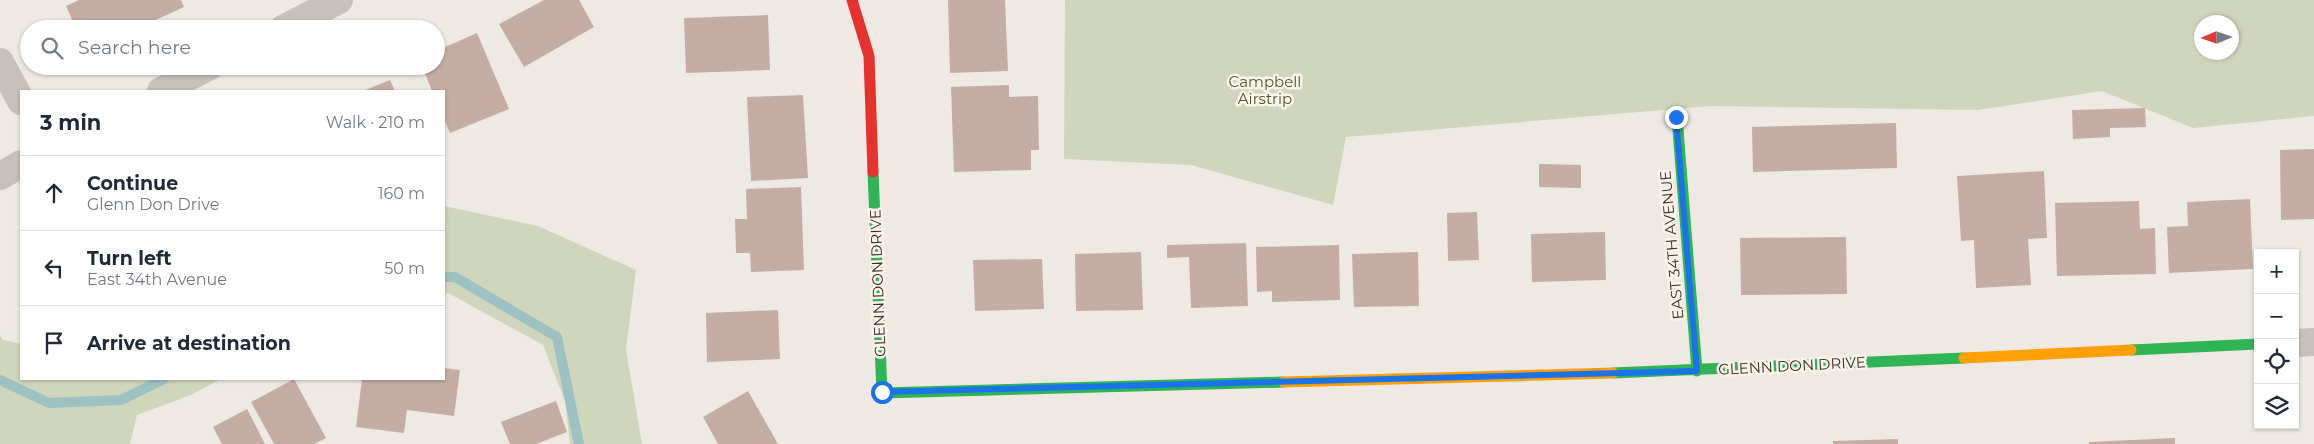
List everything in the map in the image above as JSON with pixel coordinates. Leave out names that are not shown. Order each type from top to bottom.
[{"type":"street","points":[[300,20],[339,0]]},
{"type":"street","name":"GLENN DON DRIVE","points":[[852,0],[869,56],[882,392],[1697,371],[2254,344]]},
{"type":"street","points":[[0,62],[20,99]]},
{"type":"street","points":[[163,90],[192,75]]},
{"type":"street","name":"EAST 34TH AVENUE","points":[[1676,117],[1697,371]]},
{"type":"street","points":[[0,176],[20,165]]},
{"type":"street","points":[[2299,343],[2314,342]]},
{"type":"green space","name":"Campbell Airstrip","points":[[1065,0],[2314,0],[2314,116],[2193,128],[2102,91],[1978,110],[1710,106],[1346,137],[1333,205],[1191,165],[1064,159]]},
{"type":"green space","points":[[445,206],[538,226],[636,270],[626,350],[642,444],[570,444],[565,401],[543,345],[448,293],[445,294]]},
{"type":"green space","points":[[0,335],[3,340],[20,344],[20,380],[219,380],[191,395],[137,415],[130,444],[0,444]]},
{"type":"building","points":[[79,0],[181,0],[184,7],[156,20],[72,20],[66,6]]},
{"type":"building","points":[[544,0],[579,0],[594,27],[524,67],[499,24]]},
{"type":"building","points":[[948,0],[1005,0],[1008,71],[950,73]]},
{"type":"building","points":[[768,15],[770,70],[686,73],[684,18]]},
{"type":"building","points":[[477,33],[509,109],[450,133],[445,121],[445,90],[432,90],[426,75],[445,75],[445,47]]},
{"type":"building","points":[[390,80],[395,90],[365,90]]},
{"type":"building","points":[[1009,85],[1009,97],[1038,96],[1039,150],[1031,150],[1031,170],[954,172],[951,87]]},
{"type":"building","points":[[803,95],[808,178],[751,181],[747,97]]},
{"type":"building","points":[[2145,108],[2146,127],[2110,128],[2110,137],[2073,139],[2072,110]]},
{"type":"building","points":[[1896,123],[1897,168],[1753,172],[1752,127]]},
{"type":"building","points":[[2314,149],[2314,219],[2281,220],[2280,150]]},
{"type":"building","points":[[1539,164],[1581,165],[1581,188],[1539,187]]},
{"type":"building","points":[[2044,171],[2047,238],[2028,239],[2031,285],[1976,288],[1974,240],[1961,241],[1957,176]]},
{"type":"building","points":[[801,187],[804,270],[751,272],[750,253],[736,253],[735,219],[747,219],[746,189]]},
{"type":"building","points":[[2250,199],[2253,269],[2169,273],[2167,227],[2188,226],[2187,202]]},
{"type":"building","points":[[2139,201],[2140,229],[2155,228],[2156,274],[2057,276],[2055,203]]},
{"type":"building","points":[[1477,212],[1479,260],[1448,261],[1447,213]]},
{"type":"building","points":[[1605,232],[1606,280],[1532,282],[1531,234]]},
{"type":"building","points":[[1846,237],[1847,294],[1741,295],[1740,238]]},
{"type":"building","points":[[1246,243],[1248,306],[1191,308],[1189,257],[1167,258],[1167,245]]},
{"type":"building","points":[[1339,245],[1340,300],[1272,302],[1272,291],[1257,292],[1256,247]]},
{"type":"building","points":[[1141,252],[1143,310],[1076,311],[1075,254]]},
{"type":"building","points":[[1418,252],[1419,306],[1354,307],[1352,254]]},
{"type":"building","points":[[1042,259],[1044,309],[975,311],[973,260]]},
{"type":"building","points":[[778,310],[780,359],[707,362],[706,313]]},
{"type":"building","points":[[445,368],[460,370],[454,416],[407,410],[404,433],[356,427],[362,380],[445,380]]},
{"type":"building","points":[[295,380],[326,438],[314,444],[274,444],[251,402]]},
{"type":"building","points":[[748,391],[778,444],[718,444],[703,417]]},
{"type":"building","points":[[556,401],[567,432],[536,444],[510,444],[501,422]]},
{"type":"building","points":[[247,409],[265,444],[222,444],[213,427]]},
{"type":"building","points":[[2175,438],[2175,444],[2089,444],[2089,442]]},
{"type":"building","points":[[1898,439],[1898,444],[1833,444],[1833,441]]},
{"type":"waterway","points":[[445,277],[455,277],[557,337],[579,444]]},
{"type":"waterway","points":[[0,380],[49,403],[121,400],[162,380]]},
{"type":"traffic: fast","points":[[1677,117],[1697,371]]},
{"type":"traffic: fast","points":[[873,172],[882,393],[1284,382]]},
{"type":"traffic: fast","points":[[2131,350],[2254,344]]},
{"type":"traffic: fast","points":[[1613,373],[1964,358]]},
{"type":"traffic: slow","points":[[1964,358],[2131,350]]},
{"type":"traffic: slow","points":[[1284,382],[1613,373]]},
{"type":"traffic: jam","points":[[852,0],[869,56],[873,172]]},
{"type":"route","points":[[882,392],[1697,371],[1676,117]]}]
